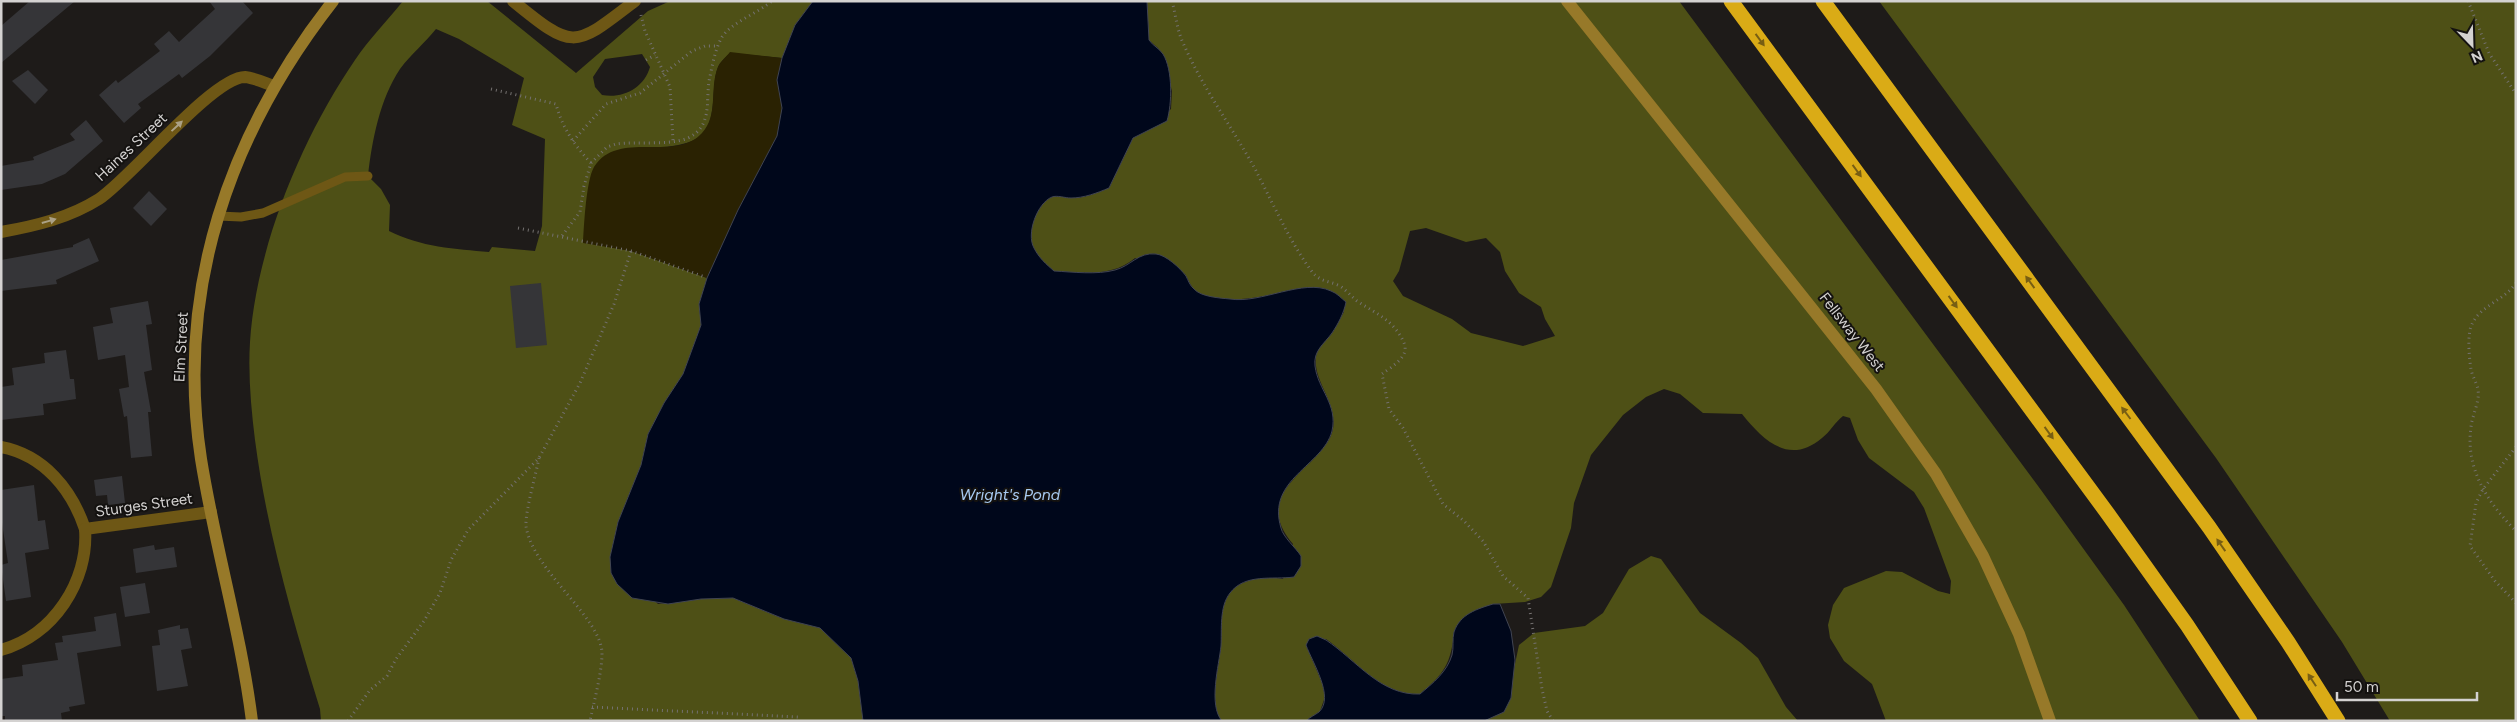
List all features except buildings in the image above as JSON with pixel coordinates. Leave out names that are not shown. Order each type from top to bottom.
[{"type":"highway","points":[[1731,1],[2108,514],[2187,625],[2250,721]]},
{"type":"highway","points":[[1823,1],[2198,511],[2283,634],[2338,721]]},
{"type":"main road","name":"Elm Street","points":[[252,721],[211,512],[197,426],[194,372],[197,319],[203,278],[218,216],[244,146],[274,86],[308,32],[333,1]]},
{"type":"main road","name":"Fellsway West","points":[[1567,1],[1876,389],[1936,474],[1982,556],[2019,634],[2050,721]]},
{"type":"street","points":[[513,1],[557,35],[572,38],[584,36],[597,30],[637,5]]},
{"type":"street","name":"Haines Street","points":[[1,232],[67,216],[99,199],[116,186],[201,104],[232,82],[244,77],[274,86]]},
{"type":"street","name":"Sturges Street","points":[[1,448],[23,453],[46,468],[67,491],[86,529],[211,512]]},
{"type":"street","points":[[1,650],[35,634],[61,608],[77,581],[82,566],[86,529]]},
{"type":"lane","points":[[218,216],[241,217],[263,213],[345,177],[368,176]]},
{"type":"path","points":[[562,236],[580,212],[584,186],[591,163],[607,147],[616,144],[686,139],[701,129],[708,113],[709,81],[717,46],[727,31],[772,1]]},
{"type":"path","points":[[1172,1],[1183,45],[1233,129],[1290,238],[1309,267],[1320,280],[1339,286],[1358,301],[1384,316],[1404,342],[1405,352],[1402,358],[1382,374],[1382,384],[1389,409],[1408,438],[1433,490],[1443,504],[1464,521],[1483,541],[1503,576],[1514,588],[1528,598],[1544,696],[1553,721]]},
{"type":"path","points":[[2468,1],[2489,52],[2516,94]]},
{"type":"path","points":[[637,5],[670,87],[673,141]]},
{"type":"path","points":[[572,141],[606,104],[617,99],[636,96],[692,51],[705,46],[717,46]]},
{"type":"path","points":[[646,60],[656,55]]},
{"type":"path","points":[[491,89],[556,104],[560,120],[572,141],[591,163]]},
{"type":"path","points":[[518,228],[562,236],[582,243],[631,251],[705,277]]},
{"type":"path","points":[[348,721],[370,690],[387,676],[424,621],[440,593],[451,560],[468,530],[539,458],[580,383],[614,304],[631,251]]},
{"type":"path","points":[[2516,283],[2512,289],[2479,312],[2471,325],[2471,369],[2479,392],[2470,427],[2469,448],[2472,465],[2482,489],[2498,513],[2516,531]]},
{"type":"path","points":[[2516,447],[2482,489],[2476,503],[2470,546],[2495,580],[2516,603]]},
{"type":"path","points":[[539,458],[526,525],[530,540],[542,561],[596,635],[602,652],[590,721]]},
{"type":"path","points":[[592,707],[798,717]]},
{"type":"shaded area","points":[[403,1],[487,1],[576,73],[648,11],[668,2],[813,1],[795,25],[782,58],[730,53],[722,61],[715,76],[711,118],[707,128],[701,135],[692,141],[682,144],[619,151],[609,154],[583,242],[631,251],[707,278],[699,304],[701,325],[683,374],[664,403],[648,434],[641,465],[618,522],[610,557],[658,604],[701,599],[733,598],[784,619],[820,628],[851,658],[858,681],[863,721],[321,721],[320,709],[274,542],[260,474],[252,416],[249,354],[254,306],[261,269],[272,232],[300,158],[317,123],[355,60]],"holes":[[[436,29],[459,39],[524,78],[512,125],[545,139],[542,226],[535,251],[492,247],[489,252],[451,248],[413,241],[389,231],[390,205],[381,189],[368,176],[378,120],[387,93],[400,69]],[[642,54],[650,67],[643,81],[638,86],[625,93],[610,96],[602,95],[595,87],[593,77],[605,59]]]},
{"type":"shaded area","points":[[1147,1],[1679,1],[2041,490],[2124,605],[2200,721],[1886,721],[1872,684],[1844,661],[1830,638],[1828,625],[1833,605],[1844,588],[1886,571],[1902,572],[1938,591],[1950,594],[1951,581],[1924,508],[1914,492],[1869,458],[1858,440],[1850,418],[1843,416],[1825,436],[1810,446],[1799,450],[1788,450],[1778,446],[1759,433],[1742,414],[1703,413],[1680,394],[1664,389],[1646,397],[1623,415],[1591,455],[1574,503],[1571,528],[1551,587],[1541,597],[1525,602],[1493,604],[1454,632],[1451,652],[1445,668],[1420,694],[1406,693],[1381,683],[1326,639],[1306,645],[1323,685],[1325,697],[1320,711],[1306,721],[1222,721],[1218,714],[1215,695],[1224,605],[1230,593],[1247,581],[1261,578],[1283,579],[1293,544],[1281,526],[1278,510],[1282,495],[1325,446],[1332,433],[1334,422],[1332,412],[1317,372],[1316,362],[1318,349],[1333,332],[1344,312],[1304,288],[1234,300],[1220,299],[1196,291],[1185,274],[1135,258],[1126,264],[1107,271],[1075,272],[1054,271],[1037,255],[1031,242],[1032,227],[1034,219],[1047,200],[1054,196],[1081,197],[1109,188],[1133,138],[1145,132],[1171,109],[1172,91],[1168,77],[1158,48],[1149,40]],"holes":[[[1426,228],[1466,242],[1486,238],[1500,252],[1505,271],[1519,293],[1541,307],[1545,319],[1555,336],[1523,346],[1471,333],[1452,319],[1403,296],[1393,281],[1399,271],[1410,231]]]},
{"type":"shaded area","points":[[1879,1],[2516,1],[2516,721],[2390,721],[2342,642],[2216,458]]},
{"type":"shaded area","points":[[1651,556],[1661,559],[1700,613],[1758,658],[1786,707],[1798,721],[1484,721],[1511,698],[1512,678],[1519,645],[1534,633],[1585,626],[1603,613],[1629,569]]},
{"type":"sand","points":[[730,52],[782,58],[777,80],[782,108],[777,136],[738,210],[707,278],[631,251],[583,243],[587,193],[594,167],[604,156],[617,150],[632,147],[677,146],[691,142],[702,133],[707,126],[712,110],[715,75],[718,67]]},
{"type":"water","name":"Wright's Pond","points":[[813,1],[1147,1],[1149,40],[1163,54],[1169,69],[1171,97],[1167,121],[1133,138],[1109,188],[1081,197],[1054,196],[1047,200],[1038,212],[1032,227],[1032,242],[1038,255],[1054,271],[1093,273],[1115,270],[1126,266],[1144,255],[1156,254],[1172,262],[1186,276],[1197,292],[1206,295],[1242,300],[1308,287],[1333,292],[1346,302],[1339,322],[1320,348],[1315,361],[1317,375],[1332,413],[1332,431],[1327,443],[1288,485],[1281,497],[1279,511],[1281,528],[1287,539],[1301,556],[1301,566],[1294,577],[1243,582],[1226,599],[1221,626],[1221,646],[1215,695],[1218,714],[1222,721],[863,721],[858,681],[851,658],[820,628],[784,619],[733,598],[701,599],[668,604],[632,598],[617,584],[611,573],[610,557],[618,522],[641,465],[648,434],[664,403],[683,374],[697,336],[701,325],[699,304],[707,278],[738,210],[777,136],[782,108],[777,80],[782,58],[795,25]]},
{"type":"water","points":[[1493,604],[1500,604],[1511,631],[1515,660],[1511,698],[1504,712],[1484,721],[1306,721],[1319,712],[1325,698],[1321,679],[1306,645],[1309,639],[1317,636],[1326,640],[1370,675],[1393,689],[1406,693],[1420,694],[1447,667],[1453,652],[1454,632],[1460,621],[1475,610]]}]
